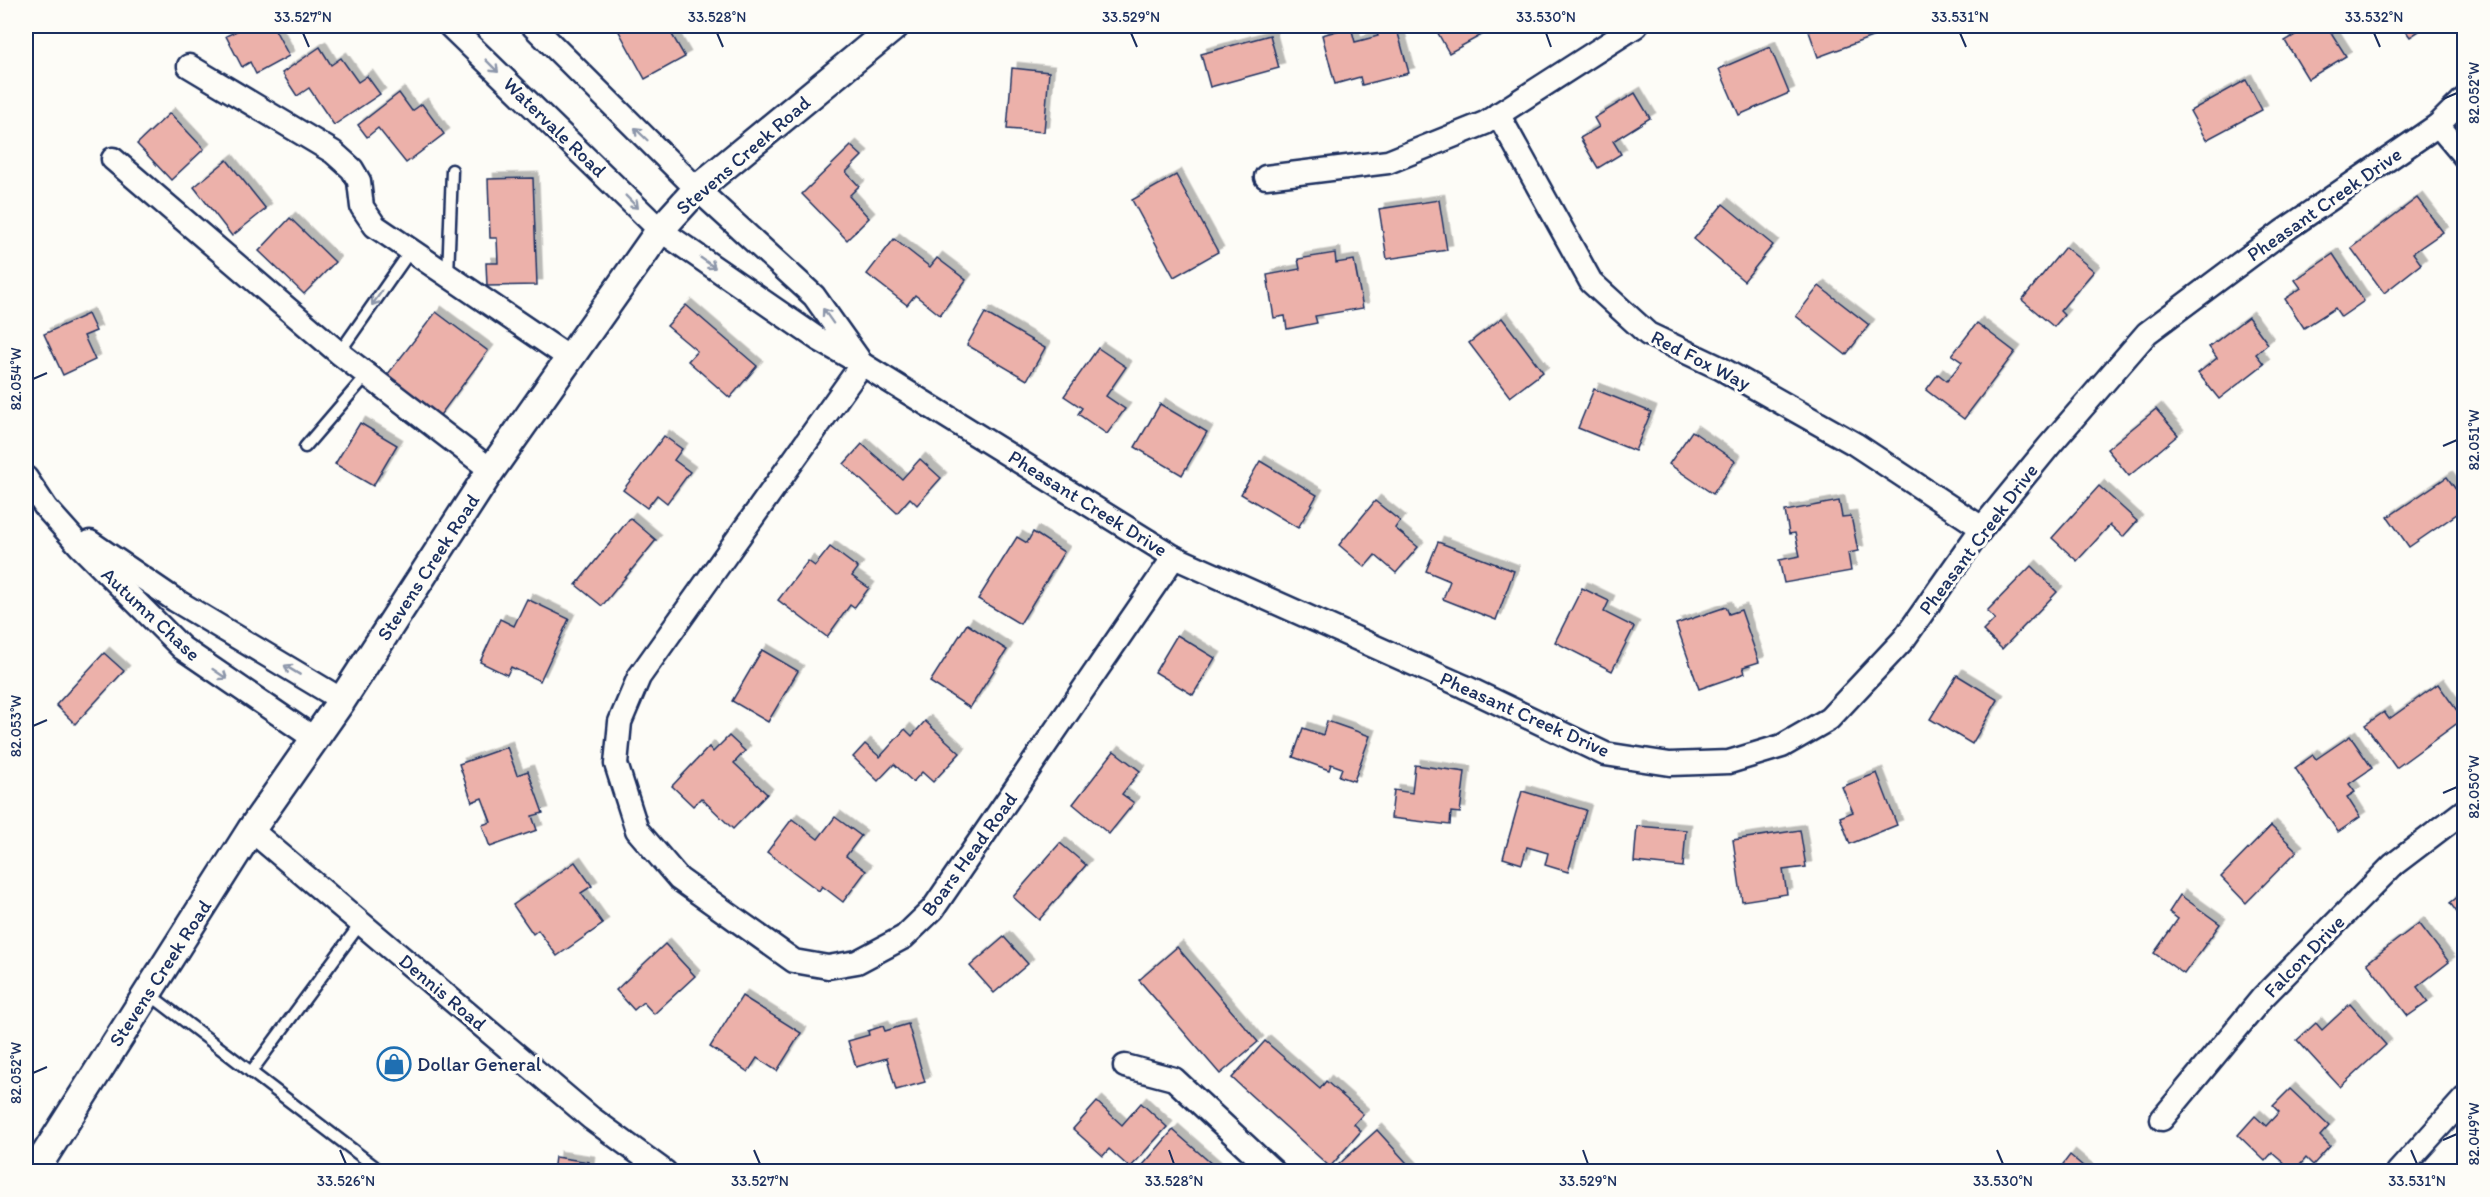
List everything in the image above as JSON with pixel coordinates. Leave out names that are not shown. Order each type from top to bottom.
[{"type":"street","name":"Watervale Road","points":[[450,26],[660,230]]},
{"type":"street","points":[[533,26],[698,189]]},
{"type":"street","name":"Stevens Creek Road","points":[[33,1172],[251,830],[342,700],[491,470],[568,357],[660,230],[698,189],[895,26]]},
{"type":"street","points":[[1266,177],[1388,162],[1485,123],[1636,26]]},
{"type":"street","points":[[189,66],[339,158],[352,169],[359,181],[362,207],[375,225],[568,357]]},
{"type":"street","name":"Pheasant Creek Drive","points":[[660,230],[818,339],[1174,557],[1463,686],[1605,754],[1670,764],[1729,762],[1782,746],[1829,719],[1904,639],[1983,528],[2049,446],[2147,333],[2282,232],[2438,124],[2464,99]]},
{"type":"street","name":"Red Fox Way","points":[[1498,114],[1592,282],[1648,334],[1720,368],[1856,444],[1983,528]]},
{"type":"street","points":[[2438,124],[2464,156]]},
{"type":"street","points":[[113,159],[366,376],[491,470]]},
{"type":"street","name":"Pheasant Creek Drive","points":[[698,189],[814,296],[862,364]]},
{"type":"street","points":[[753,295],[779,265]]},
{"type":"street","name":"Boars Head Road","points":[[862,364],[639,677],[620,722],[616,764],[637,831],[679,879],[794,961],[828,967],[856,962],[904,937],[933,909],[1174,557]]},
{"type":"street","name":"Autumn Chase","points":[[26,478],[56,519],[123,591],[182,648],[315,739]]},
{"type":"street","name":"Autumn Chase","points":[[56,519],[175,600],[342,700]]},
{"type":"street","name":"Falcon Drive","points":[[2162,1119],[2262,998],[2393,865],[2464,811]]},
{"type":"street","name":"Dennis Road","points":[[251,830],[591,1118],[665,1172]]},
{"type":"street","points":[[1125,1066],[1174,1079],[1274,1172]]},
{"type":"street","points":[[2398,1172],[2464,1099]]},
{"type":"lane","points":[[448,275],[452,170]]},
{"type":"lane","points":[[339,353],[411,250]]},
{"type":"lane","points":[[305,447],[366,376]]},
{"type":"lane","points":[[251,1072],[361,923]]},
{"type":"lane","points":[[148,993],[374,1166]]},
{"type":"building","points":[[247,26],[273,26],[289,56],[256,74],[250,62],[242,67],[226,36]]},
{"type":"building","points":[[616,26],[667,26],[685,57],[645,79]]},
{"type":"building","points":[[1375,26],[1396,26],[1409,73],[1362,85],[1360,77],[1335,84],[1322,35],[1351,27],[1355,42],[1378,36]]},
{"type":"building","points":[[1434,26],[1498,26],[1449,53]]},
{"type":"building","points":[[1807,26],[1876,26],[1880,34],[1818,57]]},
{"type":"building","points":[[2310,26],[2327,26],[2346,56],[2308,79],[2285,41]]},
{"type":"building","points":[[2402,26],[2427,26],[2410,37]]},
{"type":"building","points":[[1270,35],[1279,68],[1210,87],[1201,54]]},
{"type":"building","points":[[320,47],[331,65],[341,58],[358,82],[367,76],[380,94],[334,125],[309,88],[297,96],[282,73]]},
{"type":"building","points":[[1770,47],[1789,93],[1739,115],[1719,69]]},
{"type":"building","points":[[1012,68],[1049,72],[1044,132],[1007,129]]},
{"type":"building","points":[[2246,80],[2262,110],[2206,140],[2190,111]]},
{"type":"building","points":[[399,93],[412,111],[422,104],[444,134],[406,163],[378,128],[367,137],[358,125]]},
{"type":"building","points":[[1635,93],[1650,118],[1613,141],[1621,154],[1598,168],[1580,138],[1599,127],[1594,118]]},
{"type":"building","points":[[170,113],[204,149],[171,180],[137,144]]},
{"type":"building","points":[[851,146],[862,156],[846,172],[859,186],[849,196],[869,218],[847,240],[802,194]]},
{"type":"building","points":[[227,160],[266,209],[232,236],[194,187]]},
{"type":"building","points":[[1176,175],[1218,252],[1174,277],[1132,200]]},
{"type":"building","points":[[533,178],[537,285],[487,286],[486,263],[498,263],[497,238],[490,238],[488,179]]},
{"type":"building","points":[[2417,198],[2443,232],[2413,253],[2421,264],[2384,293],[2351,248]]},
{"type":"building","points":[[1439,200],[1447,250],[1387,259],[1379,209]]},
{"type":"building","points":[[1723,204],[1773,245],[1744,281],[1694,239]]},
{"type":"building","points":[[290,218],[335,262],[304,294],[259,251]]},
{"type":"building","points":[[894,239],[930,267],[937,258],[966,280],[940,315],[915,295],[907,305],[867,274]]},
{"type":"building","points":[[2065,247],[2094,271],[2060,311],[2064,315],[2054,327],[2022,300]]},
{"type":"building","points":[[1335,253],[1336,263],[1354,260],[1363,308],[1315,316],[1317,323],[1287,329],[1285,316],[1274,318],[1267,275],[1300,269],[1298,259]]},
{"type":"building","points":[[2333,254],[2364,301],[2341,317],[2335,308],[2304,328],[2285,299],[2301,288],[2295,280]]},
{"type":"building","points":[[1819,286],[1869,325],[1846,355],[1796,316]]},
{"type":"building","points":[[686,305],[757,366],[730,398],[688,361],[697,351],[667,326]]},
{"type":"building","points":[[436,312],[488,351],[438,418],[384,379]]},
{"type":"building","points":[[985,313],[1045,348],[1027,380],[967,345]]},
{"type":"building","points":[[88,314],[96,331],[84,336],[95,360],[63,375],[44,334]]},
{"type":"building","points":[[2248,317],[2268,344],[2256,354],[2264,364],[2219,399],[2198,373],[2217,358],[2209,347]]},
{"type":"building","points":[[1502,318],[1543,372],[1510,397],[1469,343]]},
{"type":"building","points":[[1977,323],[2015,352],[1964,419],[1926,390],[1938,374],[1947,381],[1962,362],[1952,355]]},
{"type":"building","points":[[1098,348],[1126,367],[1106,396],[1125,409],[1107,434],[1078,414],[1082,408],[1064,396]]},
{"type":"building","points":[[1594,389],[1651,412],[1635,451],[1578,428]]},
{"type":"building","points":[[1160,404],[1207,432],[1182,475],[1135,447]]},
{"type":"building","points":[[2156,409],[2178,435],[2129,476],[2107,449]]},
{"type":"building","points":[[360,423],[397,445],[373,486],[335,464]]},
{"type":"building","points":[[1692,431],[1735,461],[1713,494],[1669,464]]},
{"type":"building","points":[[664,436],[682,449],[674,460],[690,472],[667,503],[657,495],[647,508],[623,490]]},
{"type":"building","points":[[862,444],[902,479],[920,459],[941,478],[917,505],[910,498],[897,513],[844,464]]},
{"type":"building","points":[[1260,461],[1317,495],[1298,528],[1241,494]]},
{"type":"building","points":[[2447,477],[2464,501],[2464,509],[2409,547],[2388,517]]},
{"type":"building","points":[[2099,486],[2137,521],[2123,537],[2110,525],[2077,561],[2052,538]]},
{"type":"building","points":[[1375,501],[1400,521],[1395,528],[1418,547],[1396,573],[1375,555],[1365,567],[1339,545]]},
{"type":"building","points":[[1839,501],[1842,517],[1851,516],[1858,551],[1848,553],[1851,571],[1784,583],[1779,560],[1800,556],[1795,533],[1789,534],[1785,511]]},
{"type":"building","points":[[630,518],[656,540],[602,606],[576,585]]},
{"type":"building","points":[[1033,532],[1064,552],[1020,624],[978,599],[1017,537],[1027,543]]},
{"type":"building","points":[[1438,542],[1514,571],[1496,620],[1443,599],[1450,581],[1426,571]]},
{"type":"building","points":[[830,547],[858,568],[852,576],[869,588],[854,608],[850,605],[827,637],[778,600],[808,561],[815,566]]},
{"type":"building","points":[[2031,566],[2057,592],[2002,649],[1983,631],[1995,619],[1987,611]]},
{"type":"building","points":[[1582,588],[1609,601],[1604,612],[1634,627],[1612,671],[1555,642]]},
{"type":"building","points":[[527,599],[569,619],[540,681],[511,667],[507,675],[480,662],[500,619],[514,626]]},
{"type":"building","points":[[1726,607],[1729,614],[1741,610],[1759,662],[1743,667],[1745,673],[1699,689],[1676,624]]},
{"type":"building","points":[[967,624],[1007,650],[970,708],[930,682]]},
{"type":"building","points":[[1177,635],[1215,658],[1193,695],[1155,672]]},
{"type":"building","points":[[762,650],[798,671],[768,722],[732,701]]},
{"type":"building","points":[[104,653],[124,671],[75,724],[56,705]]},
{"type":"building","points":[[1957,675],[1998,700],[1972,744],[1930,719]]},
{"type":"building","points":[[2438,684],[2463,719],[2396,768],[2365,725],[2384,712],[2389,719]]},
{"type":"building","points":[[925,721],[960,753],[933,782],[922,772],[913,782],[894,764],[878,781],[853,757],[865,744],[880,757],[905,729],[912,736]]},
{"type":"building","points":[[1327,721],[1370,736],[1354,781],[1339,776],[1342,768],[1331,764],[1329,770],[1293,757],[1303,728],[1323,735]]},
{"type":"building","points":[[729,736],[745,751],[734,763],[767,794],[733,829],[701,798],[693,806],[672,786],[709,747],[713,752]]},
{"type":"building","points":[[2350,736],[2372,768],[2349,784],[2355,792],[2347,797],[2360,817],[2338,832],[2295,768],[2313,755],[2316,759]]},
{"type":"building","points":[[507,747],[517,775],[528,771],[543,813],[532,816],[537,830],[490,847],[482,825],[491,822],[482,798],[472,802],[459,764]]},
{"type":"building","points":[[1114,751],[1140,771],[1122,794],[1134,803],[1109,834],[1073,804]]},
{"type":"building","points":[[1415,765],[1465,772],[1460,813],[1451,812],[1450,825],[1391,818],[1394,790],[1412,793]]},
{"type":"building","points":[[1877,773],[1897,825],[1850,844],[1840,817],[1853,812],[1842,787]]},
{"type":"building","points":[[1522,791],[1586,810],[1568,872],[1545,865],[1548,853],[1527,847],[1522,864],[1503,858]]},
{"type":"building","points":[[835,817],[861,836],[846,856],[866,871],[843,902],[822,886],[819,891],[767,852],[792,819],[818,839]]},
{"type":"building","points":[[1637,826],[1686,830],[1683,867],[1634,862]]},
{"type":"building","points":[[2271,826],[2297,851],[2246,903],[2221,877]]},
{"type":"building","points":[[1800,830],[1806,867],[1783,870],[1787,894],[1742,901],[1733,840]]},
{"type":"building","points":[[1060,843],[1086,865],[1039,920],[1013,897]]},
{"type":"building","points":[[575,862],[592,886],[581,893],[603,924],[557,956],[538,930],[533,934],[513,905]]},
{"type":"building","points":[[2464,892],[2464,922],[2450,903]]},
{"type":"building","points":[[2180,895],[2220,924],[2184,974],[2154,953],[2178,919],[2169,912]]},
{"type":"building","points":[[2419,923],[2449,962],[2417,987],[2428,1002],[2408,1016],[2367,963]]},
{"type":"building","points":[[1004,937],[1028,964],[994,993],[970,966]]},
{"type":"building","points":[[665,944],[695,976],[654,1014],[643,1002],[634,1010],[616,990]]},
{"type":"building","points":[[1177,947],[1258,1042],[1220,1074],[1139,980]]},
{"type":"building","points":[[742,996],[801,1033],[777,1071],[757,1058],[748,1072],[710,1047]]},
{"type":"building","points":[[2350,1004],[2386,1045],[2340,1087],[2297,1040],[2316,1023],[2322,1030]]},
{"type":"building","points":[[908,1024],[925,1082],[896,1090],[887,1058],[856,1067],[848,1041],[869,1035],[868,1031],[883,1026],[885,1031]]},
{"type":"building","points":[[1265,1041],[1320,1089],[1326,1081],[1363,1114],[1354,1124],[1361,1131],[1330,1167],[1232,1078]]},
{"type":"building","points":[[2290,1089],[2329,1126],[2320,1136],[2330,1146],[2313,1165],[2306,1158],[2294,1172],[2272,1153],[2265,1161],[2238,1135],[2255,1116],[2266,1126],[2279,1112],[2273,1106]]},
{"type":"building","points":[[1097,1102],[1122,1125],[1141,1103],[1167,1127],[1130,1168],[1109,1149],[1103,1156],[1073,1129]]},
{"type":"building","points":[[1173,1130],[1221,1172],[1137,1172]]},
{"type":"building","points":[[1377,1130],[1415,1172],[1343,1172],[1338,1165]]},
{"type":"building","points":[[2070,1155],[2090,1172],[2057,1172]]},
{"type":"building","points":[[555,1157],[589,1162],[588,1172],[553,1172]]},
{"type":"place","name":"Dollar General","points":[[394,1064]]}]
